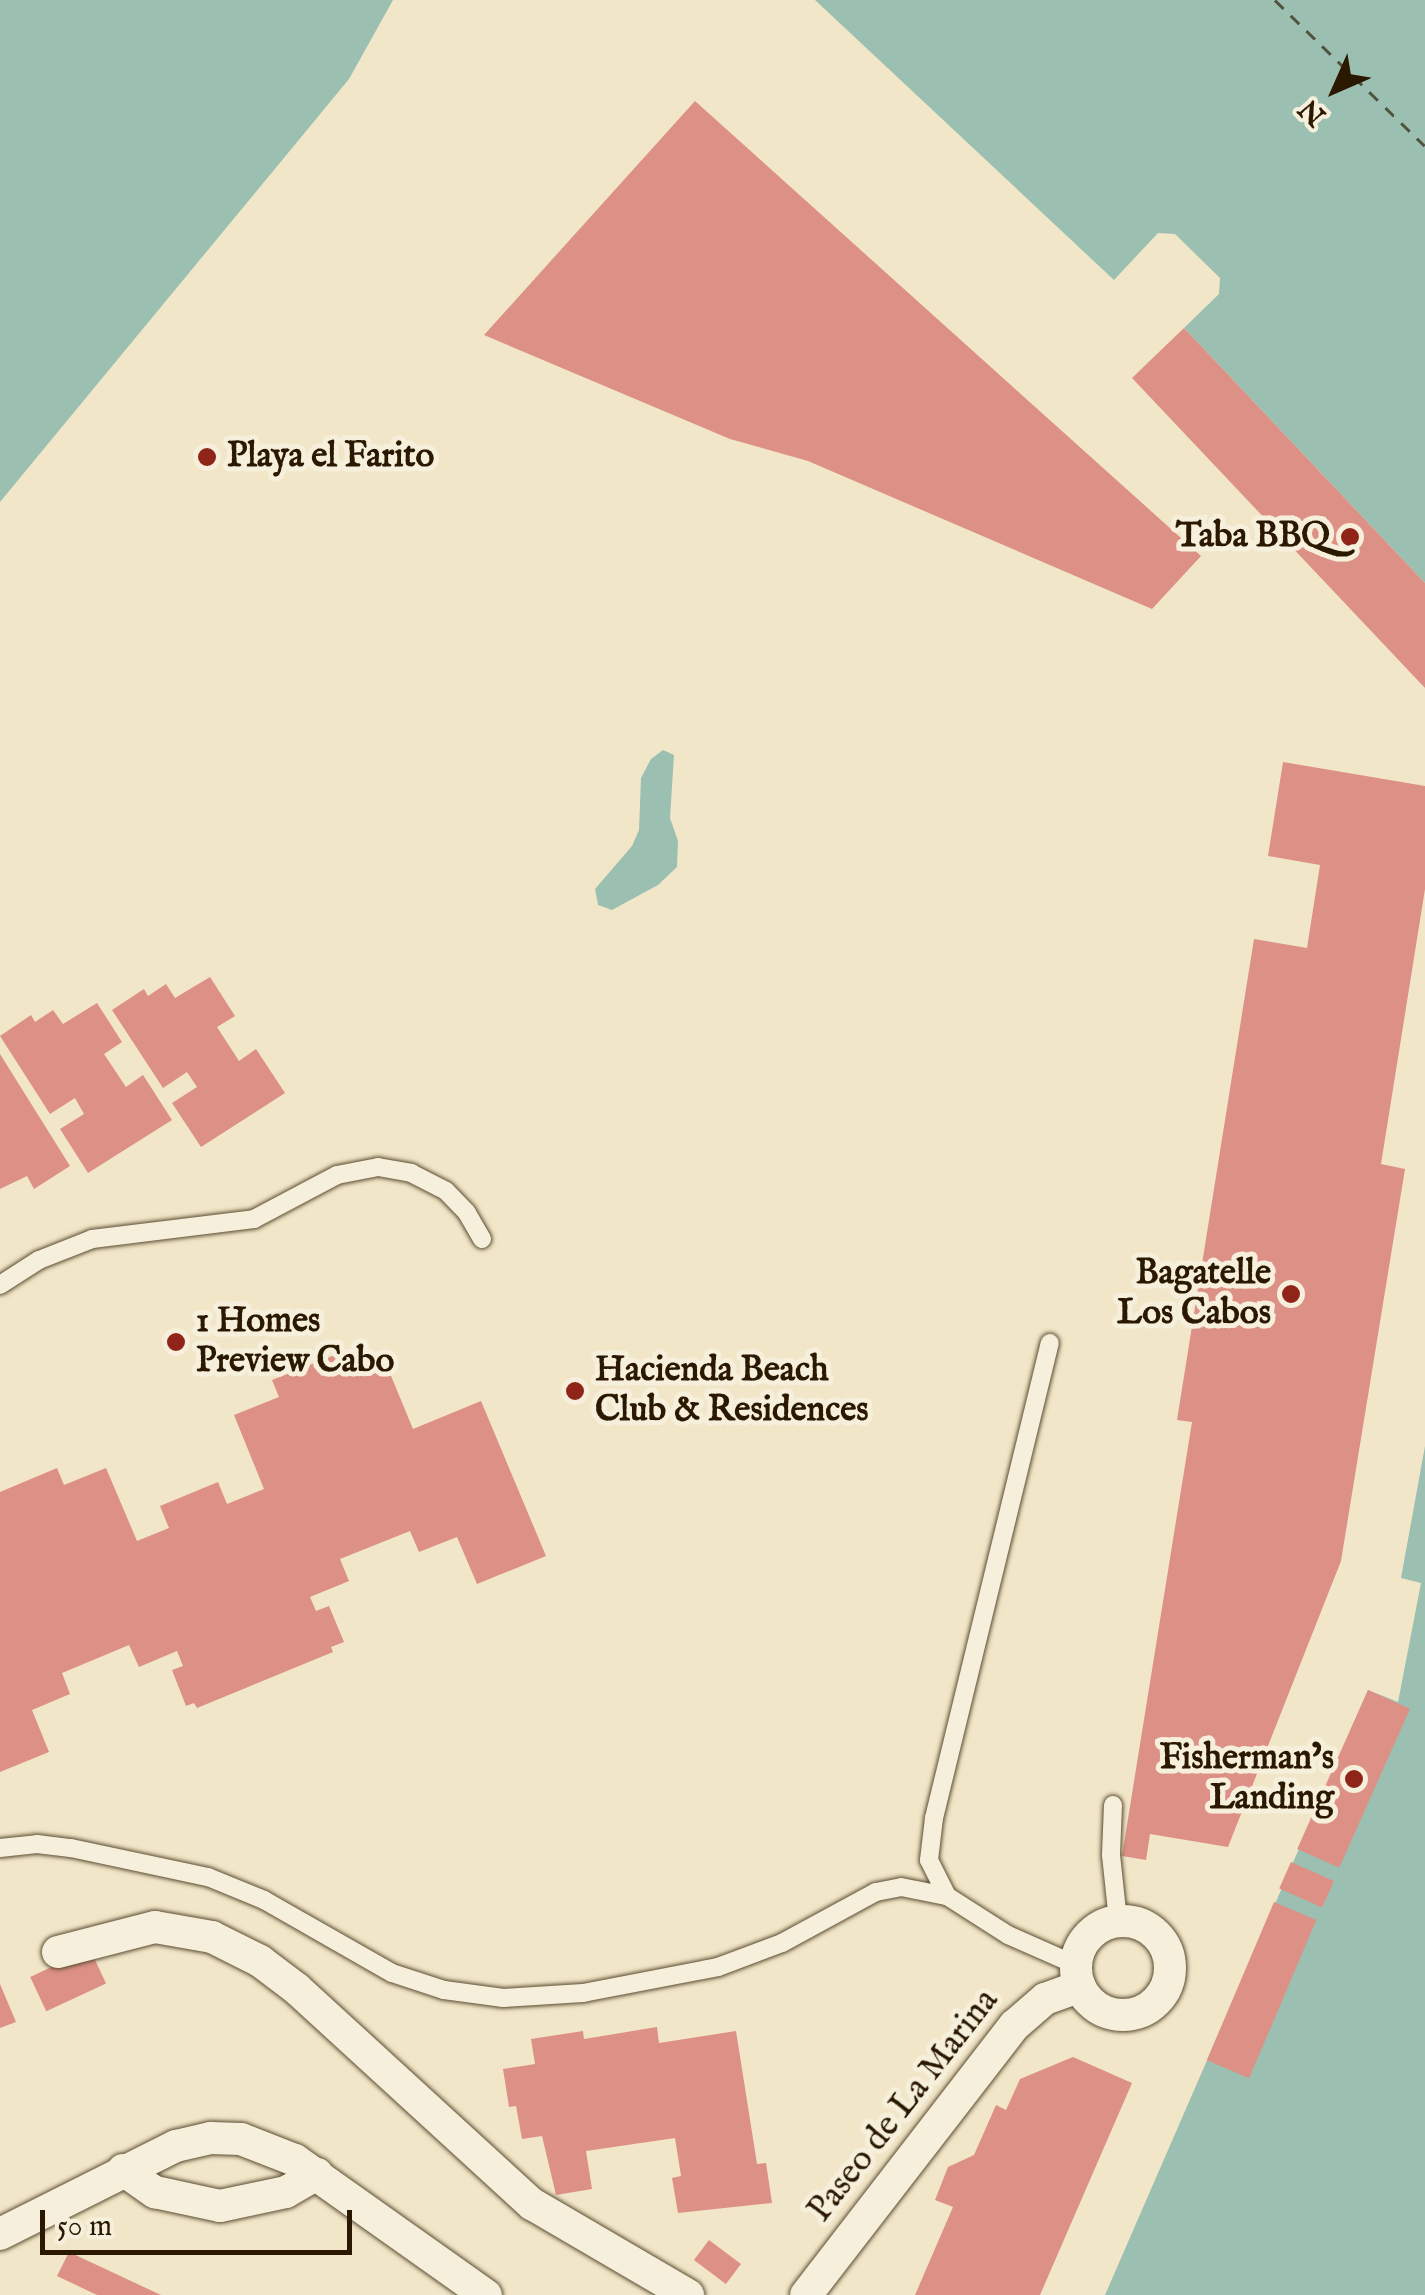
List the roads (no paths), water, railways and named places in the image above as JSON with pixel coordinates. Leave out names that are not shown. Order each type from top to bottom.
[{"type":"street","points":[[1078,1976],[1097,2007],[1122,2014],[1148,2008],[1166,1988],[1170,1962],[1160,1938],[1138,1923],[1118,1921]]},
{"type":"street","name":"Paseo de La Marina","points":[[806,2295],[1014,2025],[1078,1976],[1089,1935],[1118,1921]]},
{"type":"street","points":[[58,1952],[138,1929],[168,1927],[212,1937],[260,1961],[297,1989],[532,2204],[688,2295]]},
{"type":"street","points":[[0,2234],[176,2146],[226,2138],[274,2149],[317,2174],[486,2295]]},
{"type":"street","points":[[123,2170],[155,2192],[220,2206],[286,2192],[317,2174]]},
{"type":"lane","points":[[0,1285],[39,1260],[92,1239],[254,1219],[336,1175],[378,1167],[411,1173],[446,1191],[467,1213],[482,1240]]},
{"type":"lane","points":[[947,1896],[930,1860],[934,1818],[1050,1343]]},
{"type":"lane","points":[[1113,1805],[1111,1854],[1118,1921]]},
{"type":"lane","points":[[0,1848],[71,1848],[208,1877],[264,1900],[392,1974],[444,1990],[502,1998],[582,1994],[718,1967],[782,1943],[888,1888],[915,1887],[947,1896],[1078,1976]]},
{"type":"place","name":"Playa el Farito","points":[[207,457]]},
{"type":"place","name":"Taba BBQ","points":[[1350,537]]},
{"type":"place","name":"Bagatelle Los Cabos","points":[[1291,1294]]},
{"type":"place","name":"1 Homes Preview Cabo","points":[[176,1342]]},
{"type":"place","name":"Hacienda Beach Club & Residences","points":[[575,1391]]},
{"type":"place","name":"Fisherman’s Landing","points":[[1354,1779]]}]
